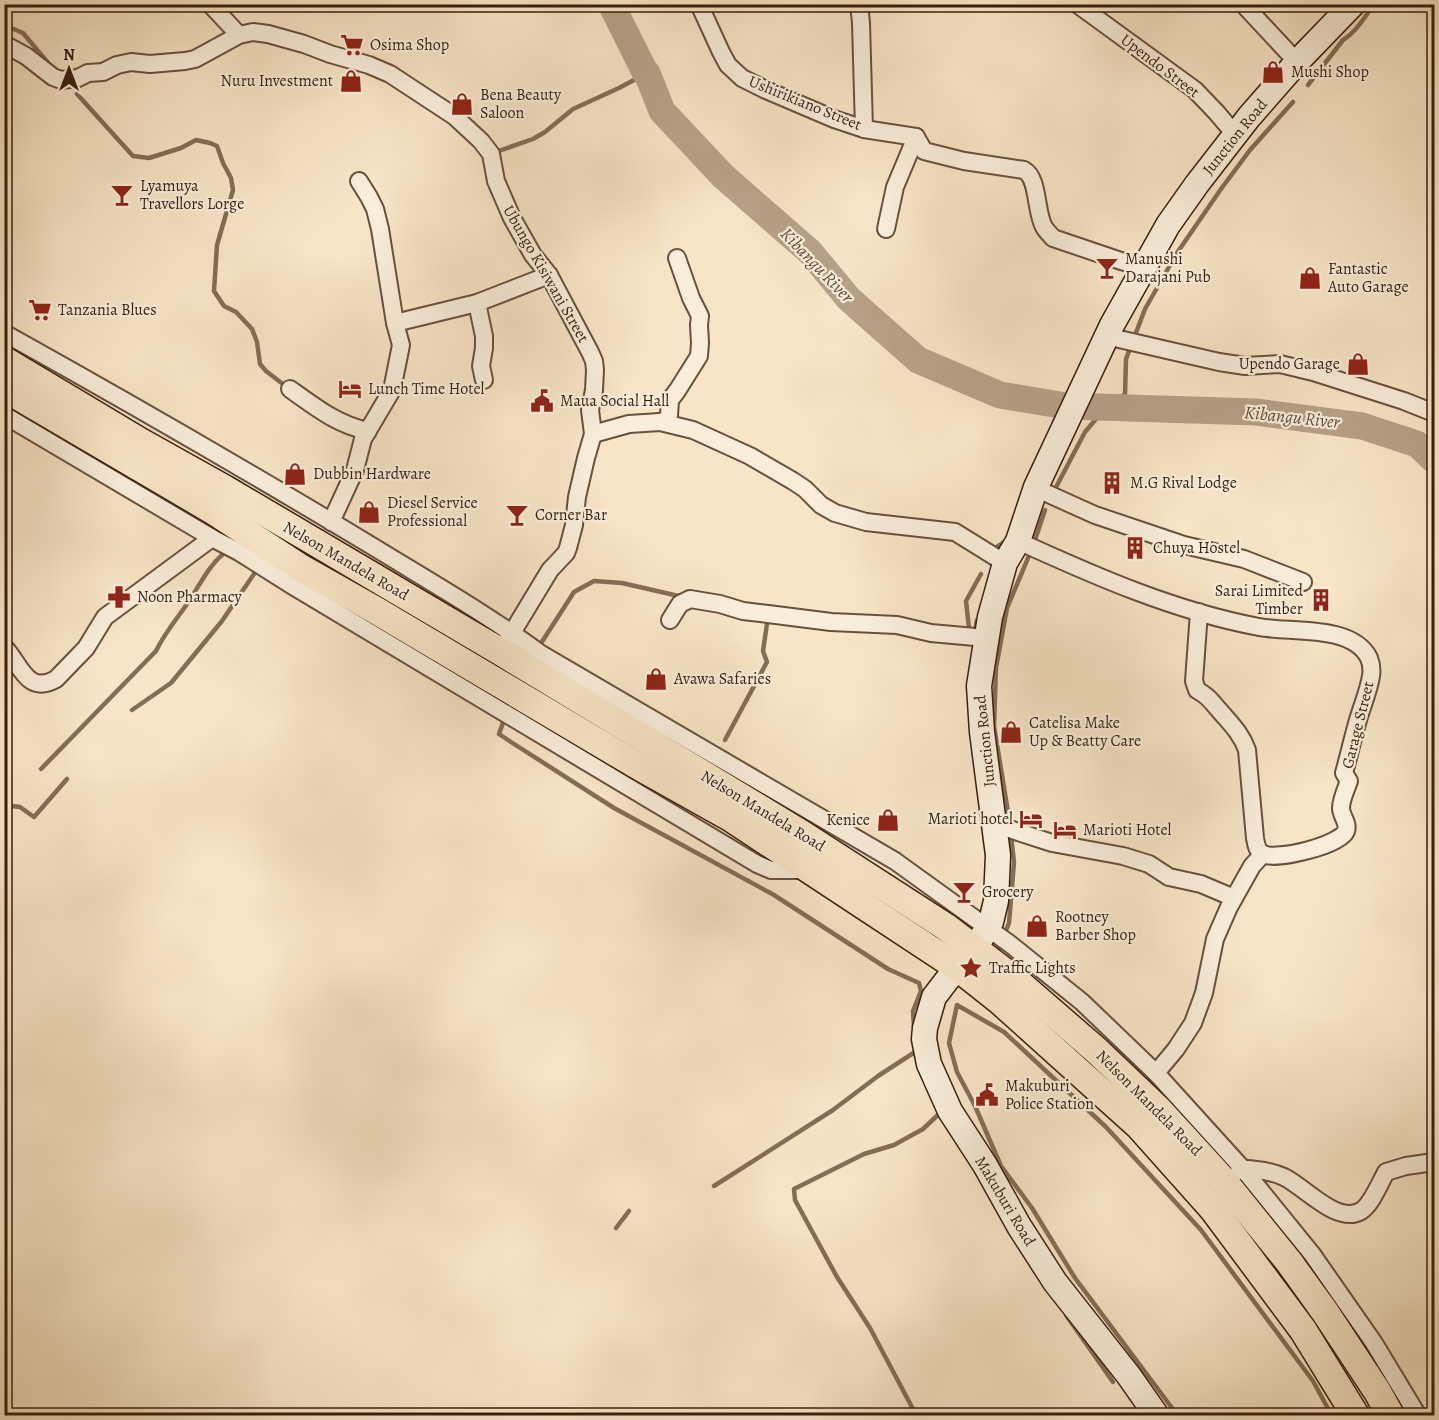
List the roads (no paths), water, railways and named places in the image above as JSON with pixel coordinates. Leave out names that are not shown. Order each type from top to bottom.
[{"type":"main road","name":"Junction Road","points":[[1103,362],[1112,325],[1168,225],[1249,117],[1297,62],[1353,4]]},
{"type":"main road","name":"Junction Road","points":[[1103,362],[1119,339],[1134,302],[1141,275]]},
{"type":"main road","name":"Nelson Mandela Road","points":[[4,360],[141,442],[506,642],[946,927],[1014,979],[1233,1174],[1289,1262],[1377,1391],[1391,1416]]},
{"type":"main road","points":[[1072,428],[1103,362]]},
{"type":"main road","name":"Nelson Mandela Road","points":[[4,388],[212,510],[301,568],[731,818],[812,871],[973,948],[1008,1009],[1139,1125],[1213,1209],[1303,1330],[1356,1416]]},
{"type":"main road","name":"Junction Road","points":[[1027,510],[1044,492],[1072,428]]},
{"type":"main road","name":"Junction Road","points":[[973,948],[996,901],[997,884],[998,855],[982,732],[979,686],[986,638],[1005,563],[1018,540],[1036,487],[1072,428]]},
{"type":"main road","name":"Makuburi Road","points":[[973,948],[934,997],[924,1039],[929,1064],[950,1111],[1054,1281],[1129,1376],[1157,1416]]},
{"type":"street","points":[[210,4],[239,35]]},
{"type":"street","name":"Ushirikiano Street","points":[[699,4],[728,65],[742,78],[834,119],[864,129],[916,137]]},
{"type":"street","points":[[859,4],[864,129]]},
{"type":"street","name":"Upendo Street","points":[[1077,4],[1195,90],[1237,134]]},
{"type":"street","points":[[1243,4],[1297,62]]},
{"type":"street","name":"Ubungo Kisiwani Street","points":[[4,44],[61,80],[78,78],[88,73],[103,72],[117,65],[131,62],[150,64],[185,62],[247,32],[268,34],[369,65],[390,74],[454,116],[491,154],[496,181],[512,218],[533,255],[549,275],[594,361],[594,390],[590,410],[593,434],[579,487],[574,525],[566,554],[550,570],[506,642]]},
{"type":"street","points":[[886,229],[895,187],[916,137]]},
{"type":"street","points":[[916,137],[924,151],[933,154],[1027,171],[1032,180],[1044,230],[1053,238],[1121,261],[1141,275]]},
{"type":"street","points":[[331,522],[355,470],[363,439],[392,390],[401,345],[375,209],[360,181]]},
{"type":"street","points":[[593,434],[629,424],[666,420],[669,416],[670,400],[699,356],[700,316],[677,258]]},
{"type":"street","points":[[395,323],[477,303],[549,275]]},
{"type":"street","points":[[477,303],[484,336],[480,366],[484,380]]},
{"type":"street","points":[[4,333],[331,522],[506,642]]},
{"type":"street","points":[[1119,339],[1245,366],[1280,364],[1313,372],[1434,413]]},
{"type":"street","points":[[290,389],[339,422],[368,431]]},
{"type":"street","points":[[4,415],[239,552],[757,864],[771,870],[812,871]]},
{"type":"street","points":[[660,422],[693,430],[750,456],[805,489],[821,505],[835,513],[866,522],[955,532],[1005,563]]},
{"type":"street","points":[[1044,492],[1095,515],[1184,545],[1244,559],[1303,582]]},
{"type":"street","points":[[4,647],[30,680],[39,683],[51,682],[86,648],[105,617],[212,538]]},
{"type":"street","name":"Garage Street","points":[[1018,540],[1082,570],[1167,603],[1260,627],[1305,630],[1342,637],[1363,650],[1371,664],[1371,677],[1344,773],[1349,781],[1341,806],[1347,826],[1345,833],[1338,839],[1286,855],[1263,855]]},
{"type":"street","points":[[670,620],[680,604],[690,599],[720,603],[743,611],[768,615],[831,622],[897,625],[931,633],[986,638]]},
{"type":"street","points":[[1156,1073],[1176,1049],[1193,1023],[1204,993],[1215,939],[1228,906],[1252,866],[1263,855],[1258,849],[1255,838],[1247,750],[1243,739],[1207,695],[1197,690],[1194,681],[1199,612]]},
{"type":"street","points":[[994,824],[1052,843],[1123,856],[1149,864],[1169,877],[1201,884],[1234,898]]},
{"type":"street","points":[[973,948],[1010,944],[1082,1002],[1156,1073],[1233,1174],[1312,1254],[1374,1343],[1418,1416]]},
{"type":"street","points":[[1233,1174],[1267,1171],[1305,1190],[1329,1209],[1352,1214],[1363,1210],[1386,1172],[1434,1162]]},
{"type":"waterway","name":"Kibangu River","points":[[611,4],[647,73],[662,111],[723,176],[810,252],[849,299],[918,360],[1000,395],[1066,406],[1256,412],[1362,426],[1417,444],[1434,460]]},
{"type":"waterway","points":[[1308,85],[1374,4]]},
{"type":"waterway","points":[[4,25],[23,33],[49,64]]},
{"type":"waterway","points":[[493,153],[533,139],[573,109],[647,73]]},
{"type":"waterway","points":[[77,94],[133,156],[149,158],[181,148],[196,140],[217,146],[231,178],[233,190],[217,245],[214,291],[224,306],[236,312],[252,329],[257,342],[260,364],[288,388]]},
{"type":"waterway","points":[[1054,491],[1085,432],[1107,406],[1125,394],[1126,359],[1145,309],[1177,253],[1250,150],[1293,102]]},
{"type":"waterway","points":[[1034,543],[1045,510]]},
{"type":"waterway","points":[[992,550],[1007,540]]},
{"type":"waterway","points":[[41,769],[156,651],[210,568],[227,551]]},
{"type":"waterway","points":[[1010,824],[994,726],[996,668],[1007,608],[1031,551]]},
{"type":"waterway","points":[[132,710],[171,683],[222,621],[258,568]]},
{"type":"waterway","points":[[967,633],[969,628],[966,601],[981,574]]},
{"type":"waterway","points":[[538,648],[574,592],[594,581],[622,583],[683,597]]},
{"type":"waterway","points":[[725,740],[767,662],[763,651],[768,617]]},
{"type":"waterway","points":[[975,631],[977,620]]},
{"type":"waterway","points":[[505,717],[499,734],[511,742],[614,808],[774,895],[888,969],[919,983],[921,991],[913,1011],[914,1027]]},
{"type":"waterway","points":[[4,802],[20,807],[34,817],[67,779]]},
{"type":"waterway","points":[[997,953],[1009,923],[1014,862],[1011,835]]},
{"type":"waterway","points":[[1178,1416],[1075,1278],[1032,1208],[1001,1166],[975,1106],[957,1072],[949,1043],[957,1005],[1004,1032],[1106,1127],[1201,1230],[1313,1381],[1332,1416]]},
{"type":"waterway","points":[[714,1186],[833,1110],[878,1076],[918,1050]]},
{"type":"waterway","points":[[914,1411],[870,1328],[837,1277],[795,1200],[794,1189],[864,1154],[894,1145],[923,1129],[941,1112]]},
{"type":"waterway","points":[[616,1228],[629,1211]]},
{"type":"waterway","points":[[1066,1315],[1113,1382]]},
{"type":"place","name":"Osima Shop","points":[[352,45]]},
{"type":"place","name":"Mushi Shop","points":[[1273,72]]},
{"type":"place","name":"Nuru Investment","points":[[351,81]]},
{"type":"place","name":"Bena Beauty Saloon","points":[[462,104]]},
{"type":"place","name":"Lyamuya Travellors Lorge","points":[[122,195]]},
{"type":"place","name":"Manushi Darajani Pub","points":[[1107,268]]},
{"type":"place","name":"Fantastic Auto Garage","points":[[1310,278]]},
{"type":"place","name":"Tanzania Blues","points":[[40,310]]},
{"type":"place","name":"Upendo Garage","points":[[1358,364]]},
{"type":"place","name":"Lunch Time Hotel","points":[[350,389]]},
{"type":"place","name":"Maua Social Hall","points":[[542,401]]},
{"type":"place","name":"Dubbin Hardware","points":[[295,474]]},
{"type":"place","name":"M.G Rival Lodge","points":[[1112,483]]},
{"type":"place","name":"Diesel Service Professional","points":[[369,512]]},
{"type":"place","name":"Corner Bar","points":[[517,515]]},
{"type":"place","name":"Chuya Hostel","points":[[1135,548]]},
{"type":"place","name":"Noon Pharmacy","points":[[119,597]]},
{"type":"place","name":"Sarai Limited Timber","points":[[1321,600]]},
{"type":"place","name":"Avawa Safaries","points":[[656,679]]},
{"type":"place","name":"Catelisa Make Up & Beatty Care","points":[[1011,732]]},
{"type":"place","name":"Marioti hotel","points":[[1031,819]]},
{"type":"place","name":"Kenice","points":[[888,820]]},
{"type":"place","name":"Marioti Hotel","points":[[1065,830]]},
{"type":"place","name":"Grocery","points":[[964,892]]},
{"type":"place","name":"Rootney Barber Shop","points":[[1037,926]]},
{"type":"place","name":"Traffic Lights","points":[[971,968]]},
{"type":"place","name":"Makuburi Police Station","points":[[987,1095]]}]
